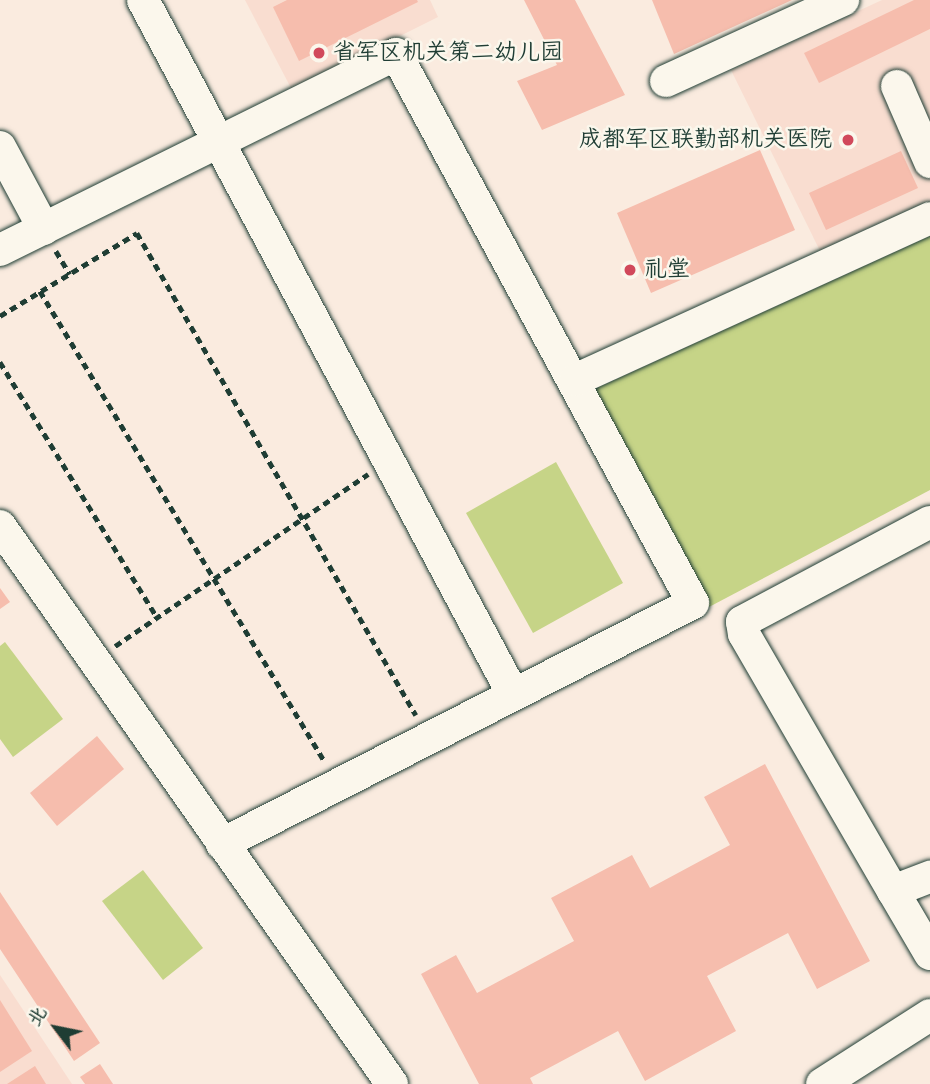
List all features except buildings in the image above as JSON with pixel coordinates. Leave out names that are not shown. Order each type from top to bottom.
[{"type":"street","points":[[144,0],[513,695]]},
{"type":"street","points":[[666,81],[843,0]]},
{"type":"street","points":[[0,250],[396,54],[575,380],[693,603],[222,844]]},
{"type":"street","points":[[897,86],[930,163]]},
{"type":"street","points":[[0,147],[44,229]]},
{"type":"street","points":[[575,380],[930,218]]},
{"type":"street","points":[[930,522],[741,622],[744,635],[930,954]]},
{"type":"street","points":[[0,526],[392,1084]]},
{"type":"street","points":[[893,891],[930,877]]},
{"type":"street","points":[[822,1084],[930,1015]]},
{"type":"path","points":[[0,316],[137,233],[429,738]]},
{"type":"path","points":[[40,291],[338,784]]},
{"type":"path","points":[[0,362],[157,617]]},
{"type":"path","points":[[94,660],[390,460]]},
{"type":"shaded area","name":"省军区机关第二幼儿园","points":[[245,0],[430,0],[438,17],[292,90]]},
{"type":"shaded area","name":"成都军区联勤部机关医院","points":[[882,0],[930,0],[930,210],[823,257],[731,70]]},
{"type":"shaded area","points":[[0,975],[72,1084],[0,1084]]},
{"type":"green space","points":[[930,236],[930,490],[709,607],[595,389]]},
{"type":"green space","points":[[556,462],[623,583],[533,633],[466,513]]},
{"type":"green space","points":[[5,642],[63,719],[13,757],[0,739],[0,646]]},
{"type":"green space","points":[[143,870],[203,948],[163,980],[102,901]]},
{"type":"place","name":"省军区机关第二幼儿园","points":[[319,53]]},
{"type":"place","name":"成都军区联勤部机关医院","points":[[848,140]]},
{"type":"place","name":"礼堂","points":[[630,270]]}]
